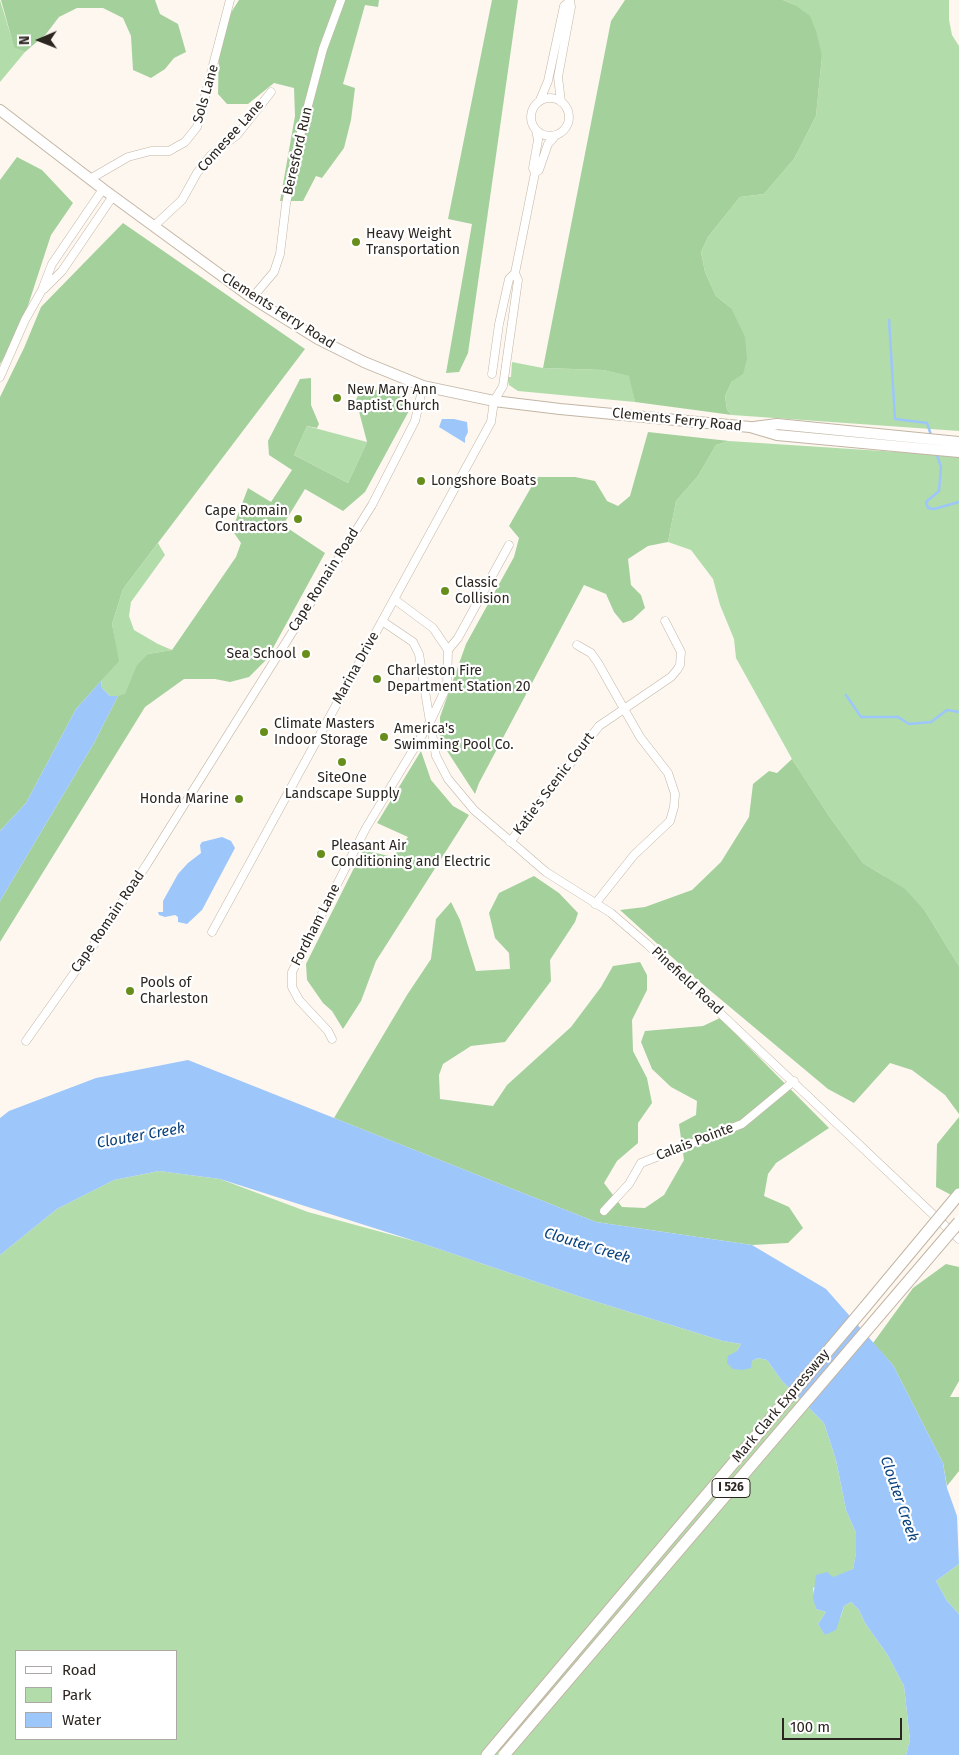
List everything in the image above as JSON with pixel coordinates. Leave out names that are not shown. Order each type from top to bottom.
[{"type":"highway","name":"Mark Clark Expressway","points":[[487,1755],[959,1194]]},
{"type":"highway","name":"Mark Clark Expressway","points":[[504,1755],[959,1222]]},
{"type":"main road","name":"Clements Ferry Road","points":[[0,110],[103,189],[252,298],[318,340],[364,362],[423,386],[494,401],[750,428],[777,424],[955,447]]},
{"type":"street","name":"Sols Lane","points":[[90,179],[128,157],[151,151],[169,151],[186,142],[197,127],[230,0]]},
{"type":"street","name":"Beresford Run","points":[[252,298],[274,272],[280,254],[286,204],[300,136],[323,49],[340,0]]},
{"type":"street","points":[[492,374],[509,279],[515,273],[535,174],[533,168],[538,140],[530,115],[532,109],[540,100],[548,82],[564,6],[570,0]]},
{"type":"street","points":[[561,102],[558,77],[571,7],[570,0]]},
{"type":"street","name":"Comesee Lane","points":[[154,226],[182,200],[197,173],[211,155],[237,134],[271,92]]},
{"type":"street","points":[[535,174],[539,170],[548,144],[566,127],[568,121],[567,109],[561,102],[552,98],[540,100]]},
{"type":"street","points":[[536,130],[543,135],[556,135]]},
{"type":"street","points":[[0,378],[25,320],[42,290],[52,264],[103,189]]},
{"type":"street","points":[[42,290],[62,272],[113,196]]},
{"type":"street","name":"Marina Drive","points":[[212,932],[491,422],[494,401],[503,386],[518,280],[515,273]]},
{"type":"street","name":"Cape Romain Road","points":[[26,1041],[89,952],[147,864],[372,505],[416,421],[423,386]]},
{"type":"street","points":[[448,650],[458,638],[510,545]]},
{"type":"street","points":[[394,600],[433,628],[448,650],[447,686],[430,722]]},
{"type":"street","name":"Pinefield Road","points":[[382,621],[413,642],[419,654],[436,756],[448,779],[474,810],[546,872],[611,913],[647,944],[959,1238]]},
{"type":"street","name":"Katie's Scenic Court","points":[[510,842],[599,726],[671,677],[680,665],[681,652],[665,622]]},
{"type":"street","points":[[577,645],[591,654],[598,663],[623,710],[668,773],[674,794],[674,807],[670,821],[634,855],[596,904]]},
{"type":"street","name":"Fordham Lane","points":[[332,1039],[328,1031],[299,1000],[292,987],[292,972],[308,936],[366,828],[430,722]]},
{"type":"street","name":"Calais Pointe","points":[[604,1211],[629,1184],[641,1163],[742,1124],[794,1081]]},
{"type":"green space","points":[[0,0],[14,46],[25,52],[0,82]]},
{"type":"green space","points":[[1,0],[155,0],[160,14],[178,24],[186,52],[174,58],[165,69],[151,78],[133,70],[131,36],[123,18],[103,8],[77,8],[59,17],[46,34],[25,52],[14,47]]},
{"type":"green space","points":[[239,0],[379,0],[378,7],[365,5],[343,84],[355,88],[351,120],[344,148],[322,178],[316,176],[303,201],[280,201],[295,116],[294,88],[274,83],[248,104],[227,104],[218,94],[219,45],[225,22]]},
{"type":"green space","points":[[492,0],[518,0],[468,353],[459,372],[446,373],[472,224],[448,219]]},
{"type":"green space","points":[[625,0],[783,0],[795,5],[810,16],[816,31],[822,56],[816,116],[794,159],[764,194],[740,197],[708,237],[701,252],[705,272],[716,296],[731,308],[745,337],[747,359],[743,374],[732,381],[725,396],[727,410],[732,415],[635,402],[629,376],[603,370],[543,368],[611,21]]},
{"type":"green space","points":[[783,0],[949,0],[949,20],[952,35],[959,46],[959,431],[732,415],[727,410],[725,396],[732,381],[731,308],[716,296],[705,272],[701,252],[708,237],[740,197],[764,194],[794,159],[816,116],[822,56],[795,5]]},
{"type":"green space","points":[[17,157],[42,170],[73,203],[51,235],[19,333],[0,364],[0,180]]},
{"type":"green space","points":[[123,223],[305,349],[123,589],[112,624],[119,661],[76,709],[26,803],[0,831],[0,397],[24,348],[41,307]]},
{"type":"green space","points":[[512,362],[543,368],[603,370],[630,376],[635,402],[518,391],[509,385],[507,377],[511,377]]},
{"type":"green space","points":[[311,378],[311,405],[319,424],[317,428],[307,426],[294,455],[348,483],[367,442],[356,400],[360,391],[390,389],[410,402],[410,409],[365,492],[343,511],[305,489],[283,525],[325,553],[267,659],[249,677],[230,682],[215,679],[184,679],[145,707],[0,942],[0,901],[94,743],[118,696],[125,694],[137,665],[148,654],[172,650],[236,557],[241,543],[232,530],[248,488],[271,502],[292,470],[269,455],[268,441],[300,379]]},
{"type":"green space","points":[[307,426],[367,442],[348,483],[294,455]]},
{"type":"green space","points":[[648,432],[729,441],[716,445],[698,476],[676,501],[668,542],[648,546],[628,559],[631,585],[641,595],[645,608],[632,620],[623,623],[614,612],[606,594],[584,585],[479,783],[475,794],[440,740],[440,717],[466,644],[514,557],[519,538],[509,526],[537,477],[575,477],[595,481],[607,501],[618,506],[630,496]]},
{"type":"green space","points":[[729,441],[959,456],[959,966],[925,911],[884,876],[863,863],[829,816],[792,759],[736,658],[734,639],[720,605],[713,579],[691,550],[668,542],[676,501],[698,476],[716,445]]},
{"type":"green space","points":[[158,543],[165,555],[131,602],[129,616],[134,630],[172,650],[148,654],[124,696],[110,696],[102,688],[101,681],[118,661],[112,624],[123,589]]},
{"type":"green space","points":[[421,751],[431,780],[453,806],[469,815],[376,961],[361,1001],[343,1029],[332,1011],[323,1003],[307,980],[306,964],[363,850],[393,857],[408,837],[377,823]]},
{"type":"green space","points":[[792,759],[829,816],[863,863],[905,889],[925,911],[959,966],[959,1114],[945,1095],[912,1070],[890,1063],[854,1103],[828,1089],[694,977],[620,910],[645,907],[692,890],[721,862],[749,817],[753,784],[769,771],[777,773]]},
{"type":"green space","points":[[534,876],[559,893],[578,913],[575,922],[550,960],[551,981],[505,1042],[471,1046],[443,1064],[439,1075],[440,1099],[493,1106],[507,1085],[571,1027],[601,987],[613,966],[640,962],[647,975],[647,990],[632,1020],[633,1051],[647,1078],[652,1103],[638,1123],[638,1143],[617,1161],[604,1183],[622,1207],[645,1208],[664,1195],[684,1160],[679,1124],[696,1115],[697,1101],[671,1087],[652,1069],[641,1042],[645,1031],[703,1026],[720,1018],[829,1128],[776,1163],[768,1174],[764,1196],[789,1207],[803,1228],[788,1243],[752,1245],[596,1222],[334,1118],[407,995],[431,959],[436,919],[451,902],[460,920],[476,971],[510,969],[509,953],[495,938],[489,913],[499,893]]},
{"type":"green space","points":[[959,1117],[959,1199],[936,1187],[937,1144]]},
{"type":"green space","points":[[159,1171],[220,1179],[308,1212],[418,1242],[581,1297],[723,1341],[741,1344],[737,1351],[752,1361],[758,1358],[767,1360],[782,1381],[824,1423],[836,1460],[846,1510],[856,1533],[856,1553],[853,1569],[813,1588],[816,1609],[826,1612],[818,1624],[826,1635],[841,1616],[844,1606],[851,1602],[859,1610],[865,1623],[887,1654],[904,1686],[910,1740],[906,1755],[0,1755],[0,1255],[57,1209],[114,1180]]},
{"type":"green space","points":[[946,1264],[959,1267],[959,1381],[950,1397],[959,1397],[959,1471],[947,1486],[943,1463],[893,1365],[873,1343],[913,1288]]},
{"type":"green space","points":[[959,1564],[959,1614],[947,1601],[936,1581]]},
{"type":"water","points":[[442,419],[467,422],[468,432],[465,443],[439,427]]},
{"type":"water","points":[[101,681],[102,688],[110,696],[118,696],[94,743],[0,901],[0,831],[26,803],[76,709]]},
{"type":"water","points":[[222,837],[231,841],[235,848],[202,910],[187,924],[178,922],[178,917],[175,915],[165,917],[159,915],[158,912],[163,912],[163,901],[178,874],[201,853],[200,845],[202,842]]},
{"type":"water","name":"Clouter Creek","points":[[188,1060],[596,1222],[752,1245],[826,1289],[893,1365],[943,1463],[947,1488],[957,1516],[959,1564],[936,1581],[947,1601],[959,1614],[959,1755],[906,1755],[910,1740],[904,1686],[887,1654],[865,1623],[859,1610],[851,1602],[844,1606],[836,1630],[825,1635],[818,1624],[826,1612],[816,1609],[813,1598],[816,1575],[827,1572],[833,1577],[853,1569],[856,1553],[856,1533],[846,1510],[836,1460],[824,1423],[782,1381],[767,1360],[758,1358],[752,1361],[751,1368],[742,1370],[733,1369],[727,1363],[728,1356],[737,1351],[741,1344],[723,1341],[581,1297],[418,1242],[220,1179],[159,1171],[114,1180],[57,1209],[0,1255],[0,1118],[9,1111],[96,1078]]},
{"type":"waterway","points":[[889,320],[895,419],[927,423],[931,435]]},
{"type":"waterway","points":[[936,452],[941,467],[939,491],[926,502],[928,508],[934,509],[959,502]]},
{"type":"waterway","points":[[846,695],[861,717],[898,717],[909,724],[931,722],[947,710],[959,712]]},
{"type":"place","name":"Heavy Weight Transportation","points":[[356,242]]},
{"type":"place","name":"New Mary Ann Baptist Church","points":[[337,398]]},
{"type":"place","name":"Longshore Boats","points":[[421,481]]},
{"type":"place","name":"Cape Romain Contractors","points":[[298,519]]},
{"type":"place","name":"Classic Collision","points":[[445,591]]},
{"type":"place","name":"Sea School","points":[[306,654]]},
{"type":"place","name":"Charleston Fire Department Station 20","points":[[377,679]]},
{"type":"place","name":"Climate Masters Indoor Storage","points":[[264,732]]},
{"type":"place","name":"America's Swimming Pool Co.","points":[[384,737]]},
{"type":"place","name":"SiteOne Landscape Supply","points":[[342,762]]},
{"type":"place","name":"Honda Marine","points":[[239,799]]},
{"type":"place","name":"Pleasant Air Conditioning and Electric","points":[[321,854]]},
{"type":"place","name":"Pools of Charleston","points":[[130,991]]}]
